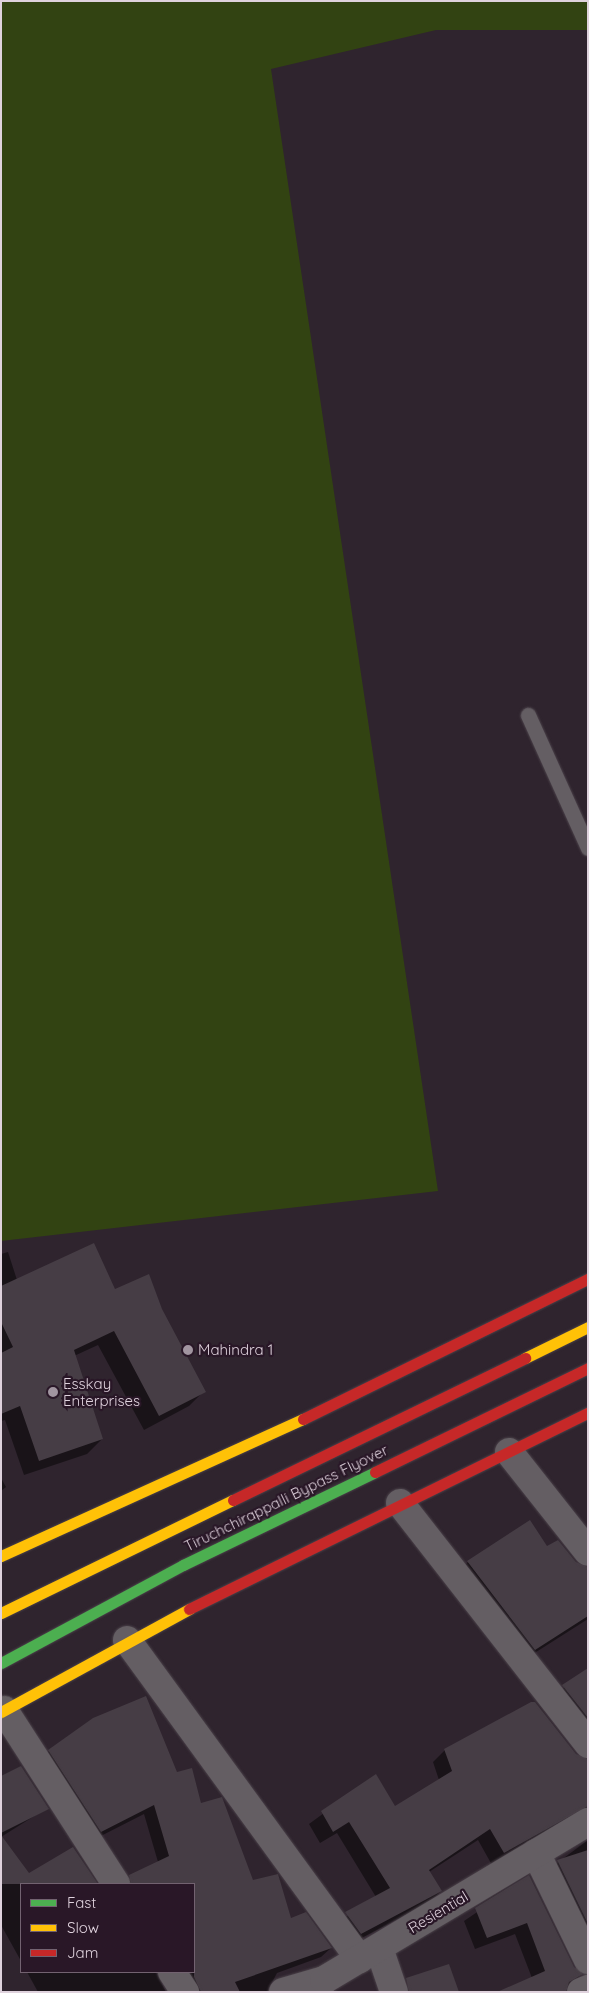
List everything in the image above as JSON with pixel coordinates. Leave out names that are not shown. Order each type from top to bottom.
[{"type":"main road","points":[[1,1556],[196,1471],[588,1280]]},
{"type":"main road","name":"Tiruchchirappalli Bypass Flyover","points":[[1,1613],[588,1327]]},
{"type":"main road","name":"Tiruchchirappalli Bypass Flyover","points":[[1,1663],[183,1565],[588,1368]]},
{"type":"main road","points":[[3,1711],[127,1640],[400,1503],[588,1413]]},
{"type":"street","points":[[509,1452],[588,1552]]},
{"type":"street","points":[[400,1503],[588,1744]]},
{"type":"street","points":[[127,1640],[369,1953],[394,1992]]},
{"type":"street","points":[[3,1711],[115,1883]]},
{"type":"street","name":"Resiential","points":[[283,1992],[324,1980],[588,1822]]},
{"type":"street","points":[[536,1853],[588,1960]]},
{"type":"street","points":[[173,1973],[185,1992]]},
{"type":"street","points":[[581,1992],[588,1989]]},
{"type":"lane","points":[[528,715],[588,848]]},
{"type":"green space","points":[[1,1],[588,1],[588,30],[436,30],[271,69],[438,1191],[1,1241]]},
{"type":"building","points":[[94,1243],[115,1289],[149,1274],[162,1309],[206,1392],[159,1416],[114,1331],[74,1350],[103,1439],[39,1461],[20,1406],[1,1414],[1,1353],[13,1347],[1,1322],[1,1286]]},
{"type":"building","points":[[530,1520],[547,1546],[558,1540],[576,1562],[588,1567],[588,1616],[535,1650],[467,1561]]},
{"type":"building","points":[[588,1668],[588,1718],[562,1685]]},
{"type":"building","points":[[146,1696],[177,1772],[192,1768],[201,1803],[222,1797],[253,1880],[278,1874],[291,1918],[306,1912],[332,1948],[235,1982],[240,1992],[201,1992],[194,1977],[195,1883],[131,1883],[129,1875],[169,1856],[154,1805],[101,1832],[48,1750],[93,1718]]},
{"type":"building","points":[[531,1702],[535,1702],[576,1754],[588,1759],[588,1806],[504,1853],[490,1829],[429,1870],[442,1891],[361,1934],[345,1912],[390,1888],[349,1822],[333,1832],[321,1811],[376,1774],[395,1806],[452,1771],[444,1749]]},
{"type":"building","points":[[21,1766],[49,1809],[1,1833],[1,1776]]},
{"type":"building","points":[[1,1835],[29,1873],[73,1847],[97,1883],[20,1883],[1,1884]]},
{"type":"building","points":[[588,1850],[588,1924],[557,1860]]},
{"type":"building","points":[[529,1875],[574,1967],[583,1974],[569,1982],[566,1992],[497,1992],[545,1971],[527,1923],[487,1938],[475,1908]]},
{"type":"building","points":[[449,1964],[459,1992],[409,1992],[406,1978]]},
{"type":"traffic: fast","points":[[1,1663],[183,1565],[375,1472]]},
{"type":"traffic: slow","points":[[525,1358],[588,1327]]},
{"type":"traffic: slow","points":[[1,1556],[303,1419]]},
{"type":"traffic: slow","points":[[1,1613],[233,1500]]},
{"type":"traffic: slow","points":[[1,1712],[189,1609]]},
{"type":"traffic: jam","points":[[303,1419],[588,1279]]},
{"type":"traffic: jam","points":[[233,1500],[525,1358]]},
{"type":"traffic: jam","points":[[375,1472],[588,1368]]},
{"type":"traffic: jam","points":[[189,1609],[588,1413]]},
{"type":"place","name":"Mahindra 1","points":[[188,1350]]},
{"type":"place","name":"Esskay Enterprises","points":[[53,1392]]}]
